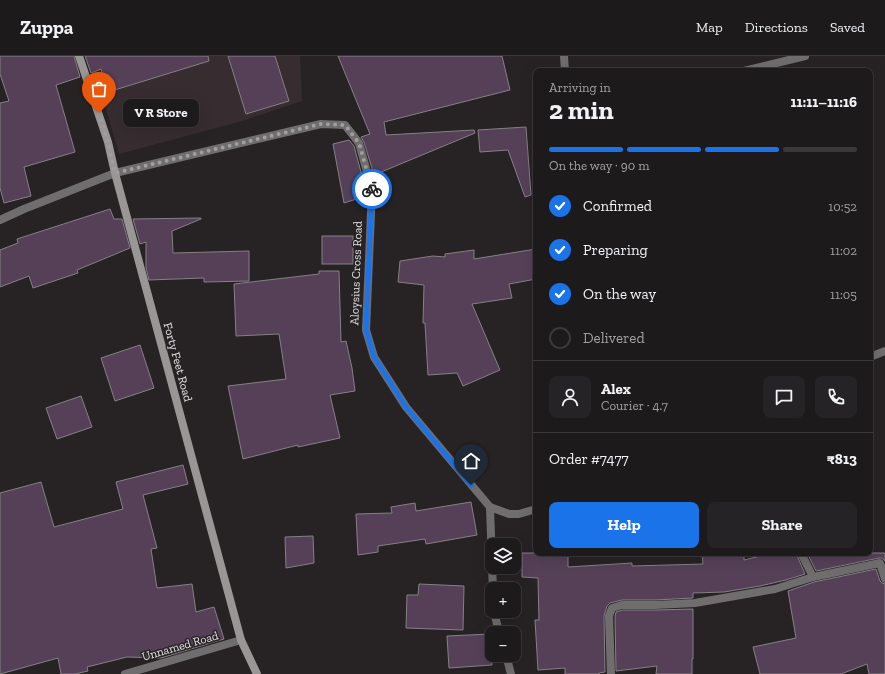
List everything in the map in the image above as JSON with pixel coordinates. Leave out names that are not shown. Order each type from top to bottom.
[{"type":"main road","name":"Forty Feet Road","points":[[79,56],[108,142],[115,173],[241,640],[257,674]]},
{"type":"street","points":[[564,56],[565,68]]},
{"type":"street","points":[[756,68],[806,56]]},
{"type":"street","name":"Aloysius Cross Road","points":[[0,220],[115,173],[321,124],[345,125],[359,143],[372,190],[366,330],[374,357],[406,407],[490,507],[509,514],[519,514],[533,510]]},
{"type":"street","points":[[873,356],[885,351]]},
{"type":"street","points":[[490,507],[491,538]]},
{"type":"street","points":[[802,556],[812,577]]},
{"type":"street","points":[[611,674],[609,616],[612,608],[622,605],[695,603],[776,589],[812,577],[880,563],[885,578]]},
{"type":"street","name":"Unnamed Road","points":[[125,674],[241,640]]},
{"type":"street","points":[[508,662],[511,674]]},
{"type":"shaded area","points":[[91,56],[300,56],[302,101],[242,121],[119,154]]},
{"type":"building","points":[[0,56],[74,56],[80,77],[56,85],[75,152],[24,167],[31,196],[4,203],[0,188],[0,103],[9,101],[0,74]]},
{"type":"building","points":[[85,56],[208,56],[209,61],[108,92],[101,69],[91,73]]},
{"type":"building","points":[[228,56],[275,56],[289,101],[246,114]]},
{"type":"building","points":[[338,56],[502,56],[510,90],[384,122],[386,135],[474,130],[475,133],[374,175],[364,142],[361,137],[370,134]]},
{"type":"building","points":[[526,127],[531,195],[525,197],[508,150],[480,152],[478,130]]},
{"type":"building","points":[[349,140],[354,146],[366,196],[344,203],[333,144]]},
{"type":"building","points":[[110,209],[114,219],[122,219],[130,248],[77,270],[78,273],[33,288],[29,276],[0,287],[0,250],[18,243],[17,239]]},
{"type":"building","points":[[201,218],[172,231],[173,253],[249,251],[249,281],[204,282],[204,278],[149,280],[146,268],[146,242],[140,244],[133,219]]},
{"type":"building","points":[[322,236],[353,236],[353,264],[322,264]]},
{"type":"building","points":[[533,249],[533,280],[509,284],[512,298],[472,304],[500,370],[463,386],[457,373],[428,375],[425,323],[423,323],[424,285],[398,282],[400,261],[433,256],[445,257],[445,254],[474,250],[474,259]]},
{"type":"building","points":[[319,271],[339,271],[341,342],[346,341],[355,391],[330,395],[340,438],[298,447],[298,445],[243,459],[228,386],[286,379],[279,334],[236,336],[234,284],[319,274]]},
{"type":"building","points":[[140,345],[154,388],[115,401],[101,358]]},
{"type":"building","points":[[81,396],[92,427],[57,439],[46,408]]},
{"type":"building","points":[[183,465],[188,484],[143,495],[157,548],[151,549],[157,588],[192,584],[196,612],[214,607],[224,639],[161,658],[127,657],[87,667],[88,671],[75,674],[61,674],[58,658],[0,674],[0,493],[41,482],[54,527],[123,509],[116,482]]},
{"type":"building","points":[[471,502],[477,535],[426,544],[425,539],[378,546],[378,552],[358,555],[356,514],[392,513],[391,507],[415,503],[416,511]]},
{"type":"building","points":[[313,536],[314,563],[286,568],[285,537]]},
{"type":"building","points":[[522,553],[533,553],[533,556],[568,556],[568,567],[632,563],[632,566],[703,564],[702,556],[744,556],[744,560],[761,556],[797,556],[805,574],[760,586],[724,592],[693,593],[693,598],[622,600],[610,603],[607,606],[604,616],[605,672],[599,674],[565,674],[565,668],[538,670],[535,620],[539,620],[538,578],[522,577]]},
{"type":"building","points":[[873,553],[885,553],[885,561],[882,558],[879,558],[816,571],[808,556],[873,556]]},
{"type":"building","points":[[876,569],[880,581],[885,584],[885,674],[869,674],[867,664],[841,674],[760,674],[753,647],[796,638],[788,591],[814,582]]},
{"type":"building","points":[[419,584],[464,586],[463,630],[406,628],[407,595],[418,595]]},
{"type":"building","points":[[693,609],[692,674],[656,674],[657,666],[616,671],[616,612],[623,610]]},
{"type":"building","points":[[485,634],[485,662],[492,662],[492,665],[449,668],[447,636]]},
{"type":"way so far","points":[[99,113],[108,142],[115,173],[321,124],[345,125],[359,143],[372,189]]},
{"type":"place","name":"V R Store","points":[[99,113]]},
{"type":"route","points":[[372,189],[366,330],[374,357],[406,407],[471,485]]}]
